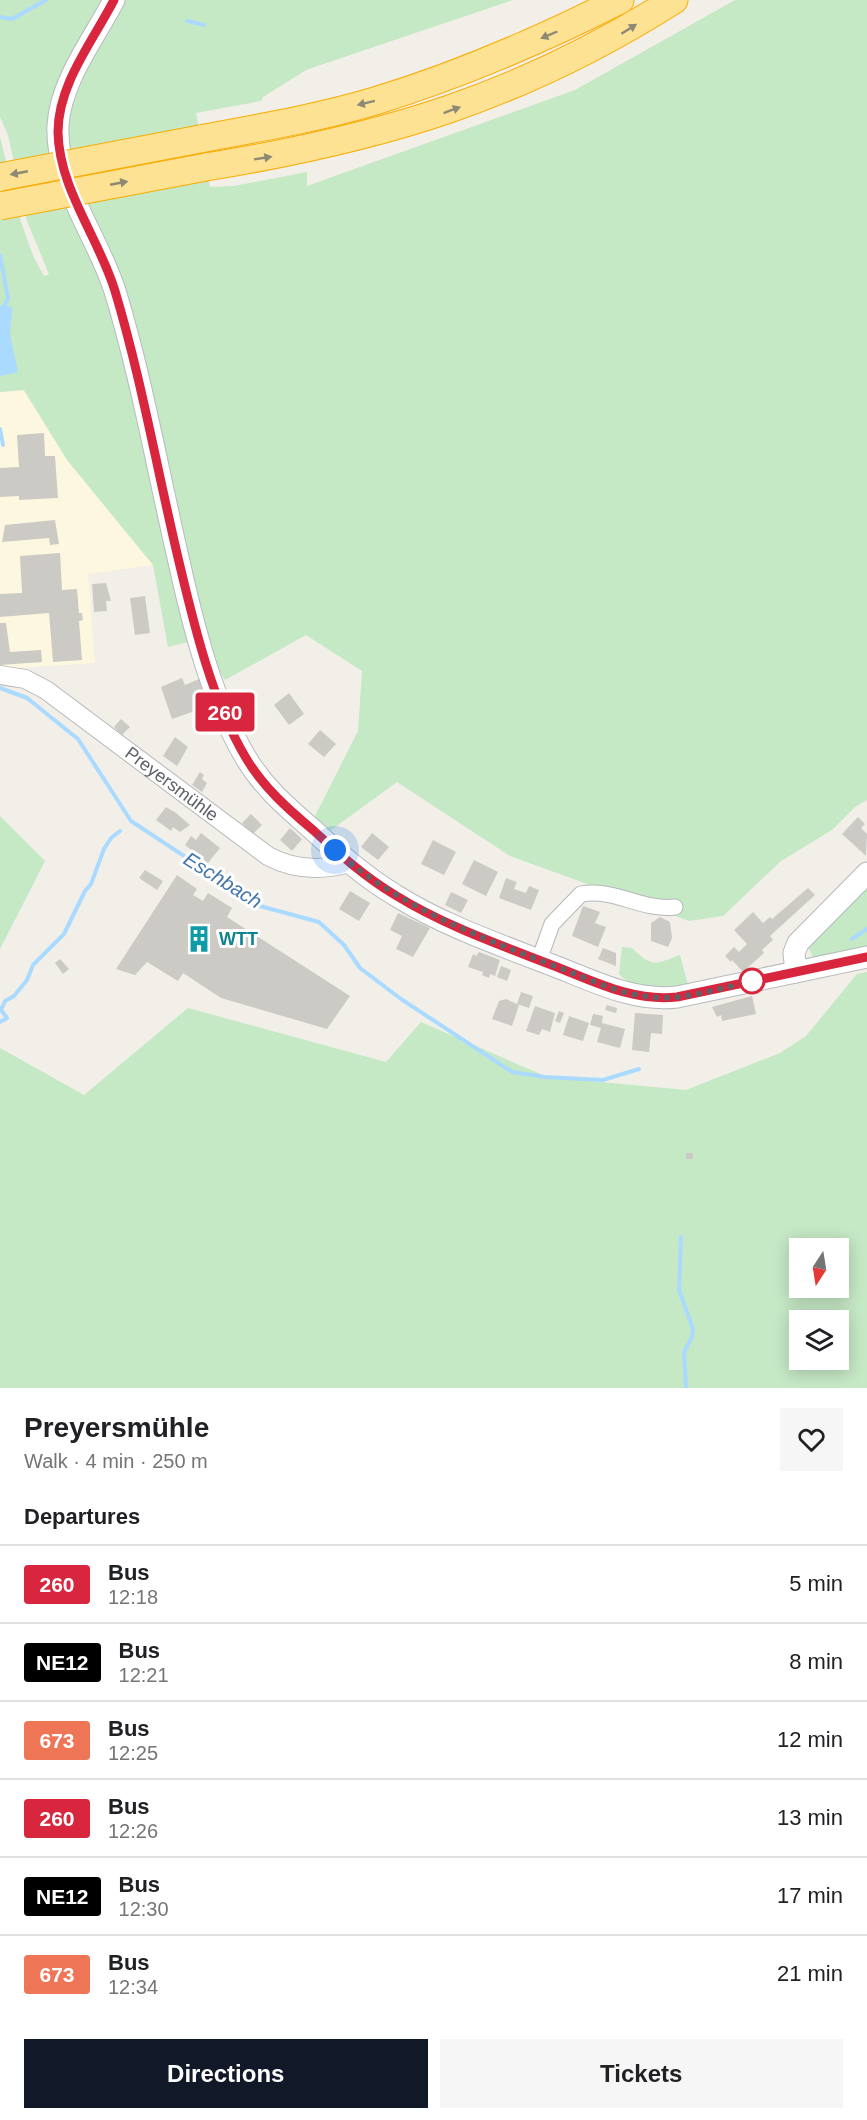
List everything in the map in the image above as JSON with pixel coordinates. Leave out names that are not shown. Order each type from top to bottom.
[{"type":"highway","points":[[0,177],[200,139],[373,101],[420,86],[565,28],[620,0]]},
{"type":"highway","points":[[0,206],[304,150],[433,117],[551,70],[622,33],[674,0]]},
{"type":"main road","points":[[114,0],[64,97],[58,126],[60,157],[115,291],[194,624],[245,757],[276,796],[349,863],[399,898],[425,912],[609,987],[652,998],[677,997],[867,957]]},
{"type":"main road","points":[[796,972],[794,953],[798,943],[867,873]]},
{"type":"street","name":"Preyersmühle","points":[[0,675],[25,679],[46,690],[268,856],[286,864],[310,868],[327,868],[349,863]]},
{"type":"street","points":[[539,960],[552,924],[581,894],[608,893],[642,905],[675,907]]},
{"type":"shaded area","points":[[23,390],[67,460],[153,565],[88,574],[95,663],[0,669],[0,392]]},
{"type":"green space","points":[[0,0],[513,0],[306,70],[263,97],[261,101],[196,113],[210,187],[234,186],[307,172],[307,186],[575,90],[735,0],[867,0],[867,800],[855,807],[832,830],[781,861],[723,916],[689,921],[510,856],[397,782],[327,833],[313,820],[358,731],[362,671],[306,635],[225,680],[208,654],[117,276],[74,175],[66,138],[66,124],[51,127],[52,156],[58,178],[106,289],[192,641],[168,647],[153,565],[67,460],[24,390],[0,392],[0,137],[21,222],[34,258],[44,276],[49,274],[27,221],[8,135],[0,117]]},
{"type":"green space","points":[[0,816],[45,861],[0,949]]},
{"type":"green space","points":[[867,882],[867,948],[813,957],[807,945]]},
{"type":"green space","points":[[622,947],[632,948],[645,959],[654,962],[665,961],[680,955],[688,985],[652,988],[634,985],[619,974]]},
{"type":"green space","points":[[867,972],[867,1388],[0,1388],[0,1048],[84,1095],[188,1008],[386,1062],[421,1022],[547,1077],[686,1090],[780,1053],[806,1036],[857,974]]},
{"type":"water","points":[[0,306],[12,307],[10,335],[18,372],[0,376]]},
{"type":"building","points":[[44,433],[45,456],[55,456],[58,498],[19,500],[19,496],[0,497],[0,468],[19,467],[17,435]]},
{"type":"building","points":[[55,520],[59,544],[50,545],[49,538],[2,542],[5,525]]},
{"type":"building","points":[[60,553],[62,590],[77,589],[79,613],[82,613],[83,620],[79,621],[82,660],[53,662],[49,613],[0,617],[0,594],[22,593],[20,556]]},
{"type":"building","points":[[106,583],[111,601],[106,601],[107,611],[94,612],[92,584]]},
{"type":"building","points":[[145,596],[150,633],[135,635],[130,598]]},
{"type":"building","points":[[0,623],[6,623],[10,652],[41,650],[42,662],[0,665]]},
{"type":"building","points":[[182,678],[185,685],[199,679],[209,706],[172,719],[161,687]]},
{"type":"building","points":[[289,693],[304,714],[289,725],[274,705]]},
{"type":"building","points":[[121,719],[130,727],[122,735],[114,727]]},
{"type":"building","points":[[320,730],[336,744],[324,757],[308,744]]},
{"type":"building","points":[[175,737],[188,747],[177,766],[163,756]]},
{"type":"building","points":[[200,772],[204,775],[202,779],[207,783],[202,792],[192,785]]},
{"type":"building","points":[[166,807],[190,825],[180,832],[173,827],[171,831],[156,820]]},
{"type":"building","points":[[251,814],[262,825],[253,834],[242,823]]},
{"type":"building","points":[[858,817],[865,824],[861,828],[867,834],[866,856],[842,834]]},
{"type":"building","points":[[290,828],[302,839],[292,851],[280,840]]},
{"type":"building","points":[[201,833],[220,848],[208,863],[185,845],[191,836],[196,840]]},
{"type":"building","points":[[372,833],[389,847],[378,860],[361,847]]},
{"type":"building","points":[[433,840],[456,852],[444,875],[421,864]]},
{"type":"building","points":[[474,860],[498,872],[486,896],[462,884]]},
{"type":"building","points":[[145,870],[163,881],[157,890],[139,878]]},
{"type":"building","name":"WTT","points":[[177,875],[197,889],[193,895],[203,901],[208,893],[232,908],[227,917],[350,996],[327,1029],[221,998],[183,973],[178,981],[147,962],[135,975],[116,969]]},
{"type":"building","points":[[506,878],[517,882],[514,889],[526,893],[529,886],[539,890],[531,910],[499,898]]},
{"type":"building","points":[[808,888],[815,895],[770,936],[773,940],[762,950],[764,953],[743,972],[725,956],[734,947],[739,952],[747,944],[734,930],[753,912],[763,923],[770,917],[772,919]]},
{"type":"building","points":[[350,891],[370,903],[359,921],[339,909]]},
{"type":"building","points":[[451,892],[468,900],[461,913],[445,905]]},
{"type":"building","points":[[583,906],[600,912],[595,923],[606,927],[598,947],[572,936]]},
{"type":"building","points":[[398,913],[430,928],[413,957],[396,949],[402,936],[390,930]]},
{"type":"building","points":[[660,917],[670,922],[672,938],[668,947],[651,941],[651,923]]},
{"type":"building","points":[[603,948],[616,953],[616,966],[598,959]]},
{"type":"building","points":[[479,952],[500,960],[495,976],[490,974],[489,978],[482,975],[483,972],[468,967],[473,954],[476,956]]},
{"type":"building","points":[[60,959],[69,969],[63,974],[55,963]]},
{"type":"building","points":[[501,966],[511,970],[507,981],[497,977]]},
{"type":"building","points":[[521,992],[533,996],[529,1008],[517,1004]]},
{"type":"building","points":[[752,996],[756,1014],[722,1021],[721,1015],[717,1017],[712,1007]]},
{"type":"building","points":[[506,999],[519,1005],[512,1026],[492,1019],[499,1001]]},
{"type":"building","points":[[607,1005],[617,1008],[616,1013],[605,1010]]},
{"type":"building","points":[[535,1006],[555,1013],[550,1032],[542,1029],[539,1035],[526,1031]]},
{"type":"building","points":[[559,1011],[564,1013],[560,1023],[555,1021]]},
{"type":"building","points":[[635,1013],[663,1015],[662,1034],[651,1033],[649,1052],[632,1050]]},
{"type":"building","points":[[593,1014],[603,1016],[602,1023],[625,1029],[620,1048],[597,1042],[601,1028],[590,1025]]},
{"type":"building","points":[[569,1016],[589,1023],[583,1041],[563,1035]]},
{"type":"building","points":[[686,1153],[693,1153],[693,1159],[686,1159]]},
{"type":"waterway","points":[[0,17],[12,19],[46,0]]},
{"type":"waterway","points":[[187,21],[204,25]]},
{"type":"waterway","points":[[0,255],[8,298],[0,316]]},
{"type":"waterway","points":[[0,429],[3,445]]},
{"type":"waterway","name":"Eschbach","points":[[0,688],[27,698],[78,739],[131,821],[260,906],[319,922],[344,945],[360,968],[401,999],[512,1072],[545,1077],[603,1080],[639,1069]]},
{"type":"waterway","points":[[0,1022],[7,1018],[1,1010],[5,1001],[14,996],[27,980],[33,965],[64,934],[85,891],[91,884],[104,849],[111,838],[120,831]]},
{"type":"waterway","name":"Eschbach","points":[[852,939],[867,929]]},
{"type":"waterway","points":[[681,1237],[679,1290],[693,1329],[692,1337],[684,1352],[686,1388]]},
{"type":"bus line","name":"260","points":[[114,0],[66,91],[59,115],[60,157],[115,291],[184,585],[202,650],[222,706],[245,757],[260,778],[293,813],[349,863],[399,898],[481,937],[624,992],[652,998],[677,997],[867,957]]},
{"type":"place","name":"WTT","points":[[199,939]]},
{"type":"route","points":[[335,850],[378,884],[425,912],[481,937],[624,992],[644,997],[668,998],[752,981]]}]
